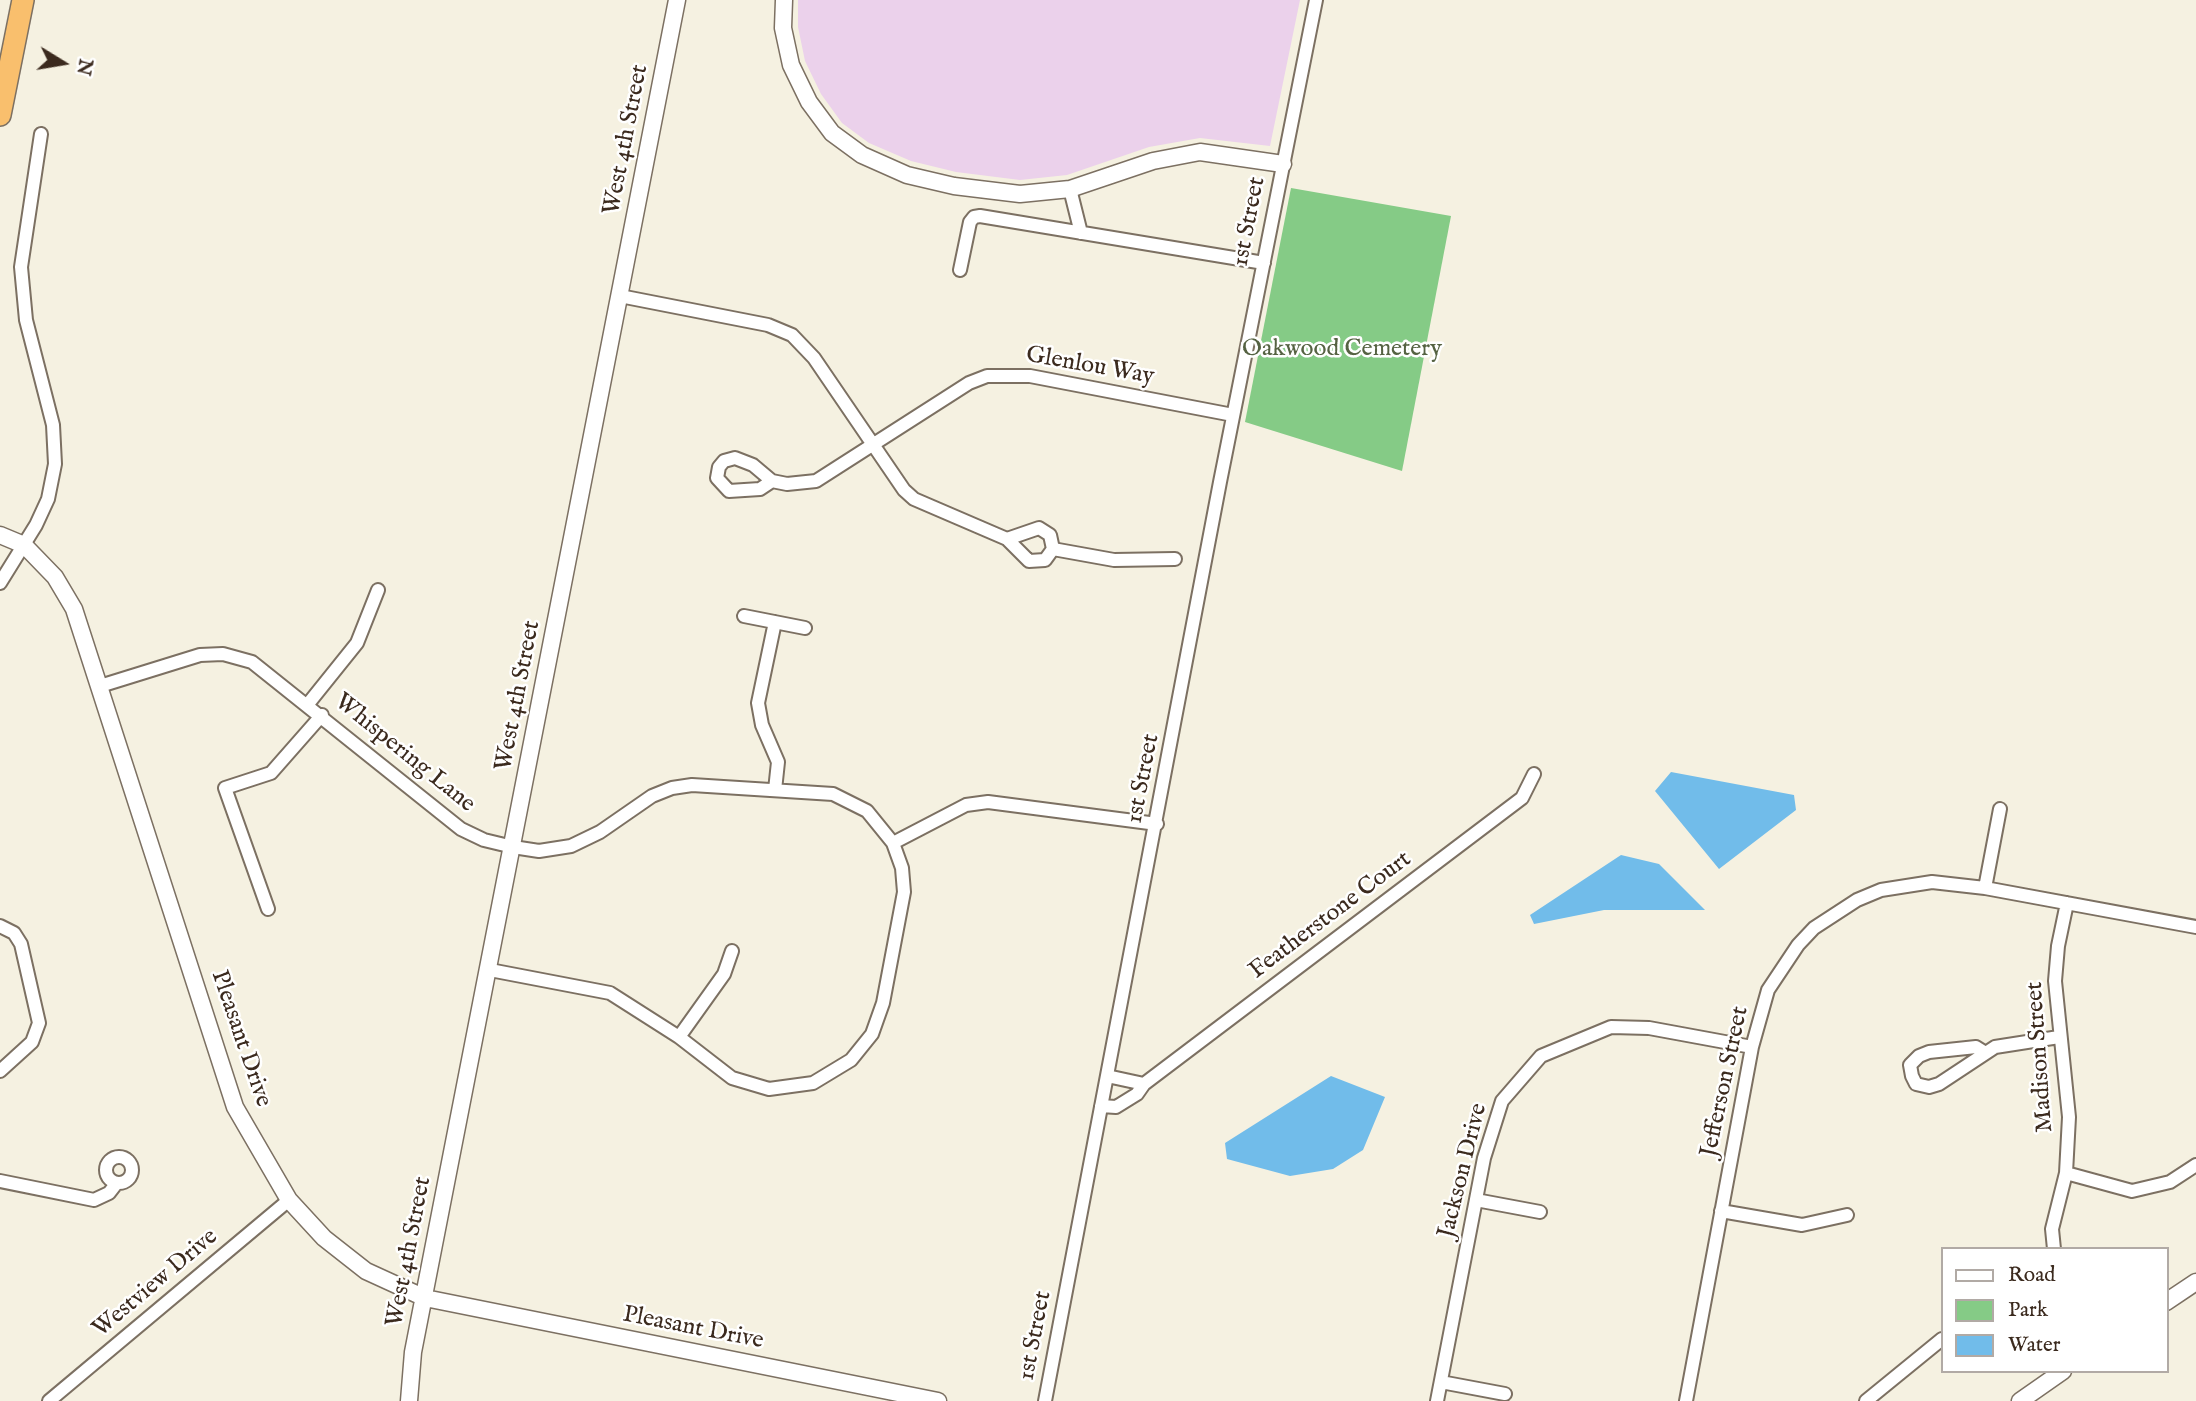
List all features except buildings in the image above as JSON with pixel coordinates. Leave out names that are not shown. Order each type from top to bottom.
[{"type":"highway","points":[[0,115],[23,0]]},
{"type":"street","name":"West 4th Street","points":[[409,1401],[413,1352],[490,970],[677,0]]},
{"type":"street","points":[[784,0],[783,28],[791,65],[809,102],[832,133],[862,155],[906,175],[954,186],[1020,194],[1070,189],[1153,161],[1200,152],[1250,157],[1283,164]]},
{"type":"street","name":"1st Street","points":[[1045,1401],[1316,0]]},
{"type":"street","points":[[0,583],[48,499],[55,464],[53,425],[26,320],[21,267],[41,135]]},
{"type":"street","points":[[1070,189],[1081,233]]},
{"type":"street","points":[[960,271],[974,217],[1264,263]]},
{"type":"street","points":[[620,296],[784,331],[814,358],[904,490],[914,499],[1007,539],[1022,556],[1037,562],[1045,560],[1053,549],[1050,535],[1039,528],[1007,539]]},
{"type":"street","name":"Glenlou Way","points":[[772,481],[787,484],[816,481],[970,383],[987,376],[1009,373],[1234,415]]},
{"type":"street","name":"Pleasant Drive","points":[[0,535],[24,545],[63,589],[74,609],[234,1107],[289,1200],[324,1238],[366,1271],[425,1298],[938,1401]]},
{"type":"street","points":[[1053,549],[1114,560],[1175,559]]},
{"type":"street","points":[[308,704],[357,643],[378,590]]},
{"type":"street","points":[[744,616],[805,628]]},
{"type":"street","points":[[775,622],[758,703],[758,716],[778,762],[775,790]]},
{"type":"street","name":"Whispering Lane","points":[[100,686],[200,655],[223,654],[252,662],[322,715],[461,829],[484,840],[513,847],[539,851],[571,846],[600,832],[652,796],[672,788],[692,786],[833,794],[867,811],[893,843]]},
{"type":"street","points":[[268,909],[225,788],[271,773],[322,715]]},
{"type":"street","name":"Featherstone Court","points":[[1101,1106],[1123,1104],[1144,1084],[1522,798],[1534,774]]},
{"type":"street","points":[[490,970],[610,993],[679,1037],[732,1078],[769,1089],[813,1083],[851,1060],[872,1034],[883,1003],[904,892],[902,868],[893,843],[966,806],[988,802],[1157,824]]},
{"type":"street","points":[[1984,888],[2000,809]]},
{"type":"street","name":"Jefferson Street","points":[[1686,1401],[1752,1047],[1768,990],[1798,945],[1835,913],[1857,900],[1906,884],[1932,882],[1984,888],[2196,928]]},
{"type":"street","name":"Madison Street","points":[[2054,1247],[2052,1229],[2066,1173],[2069,1117],[2059,1037],[2056,964],[2067,904]]},
{"type":"street","points":[[0,926],[14,933],[21,944],[39,1023],[32,1042],[0,1071]]},
{"type":"street","points":[[679,1037],[724,974],[732,951]]},
{"type":"street","name":"Jackson Drive","points":[[1437,1401],[1476,1200],[1502,1101],[1541,1056],[1611,1027],[1649,1028],[1752,1047]]},
{"type":"street","points":[[1984,1052],[1976,1047],[1929,1052],[1919,1056],[1910,1065],[1912,1076],[1916,1084],[1929,1087],[1939,1084],[1995,1047],[2059,1037]]},
{"type":"street","points":[[1107,1076],[1144,1084]]},
{"type":"street","points":[[2066,1173],[2132,1191],[2170,1182],[2196,1165]]},
{"type":"street","points":[[0,1181],[94,1200],[109,1193],[117,1184]]},
{"type":"street","name":"Westview Drive","points":[[49,1401],[289,1200]]},
{"type":"street","points":[[1476,1200],[1540,1212]]},
{"type":"street","points":[[1721,1211],[1801,1225],[1847,1215]]},
{"type":"street","points":[[2168,1301],[2196,1282]]},
{"type":"street","points":[[1866,1401],[1940,1341]]},
{"type":"street","points":[[2020,1401],[2060,1373]]},
{"type":"street","points":[[1441,1382],[1505,1394]]},
{"type":"shaded area","points":[[798,0],[1300,0],[1270,146],[1200,138],[1149,147],[1067,175],[1020,180],[956,172],[911,161],[869,143],[842,123],[821,94],[805,61],[798,27]]},
{"type":"green space","name":"Oakwood Cemetery","points":[[1291,188],[1451,216],[1402,471],[1245,422]]},
{"type":"water","points":[[1671,772],[1794,795],[1796,810],[1719,869],[1655,791]]},
{"type":"water","points":[[1621,855],[1659,864],[1705,910],[1604,910],[1534,924],[1530,915]]},
{"type":"water","points":[[1331,1076],[1385,1097],[1363,1150],[1333,1169],[1290,1176],[1227,1159],[1225,1143]]}]
